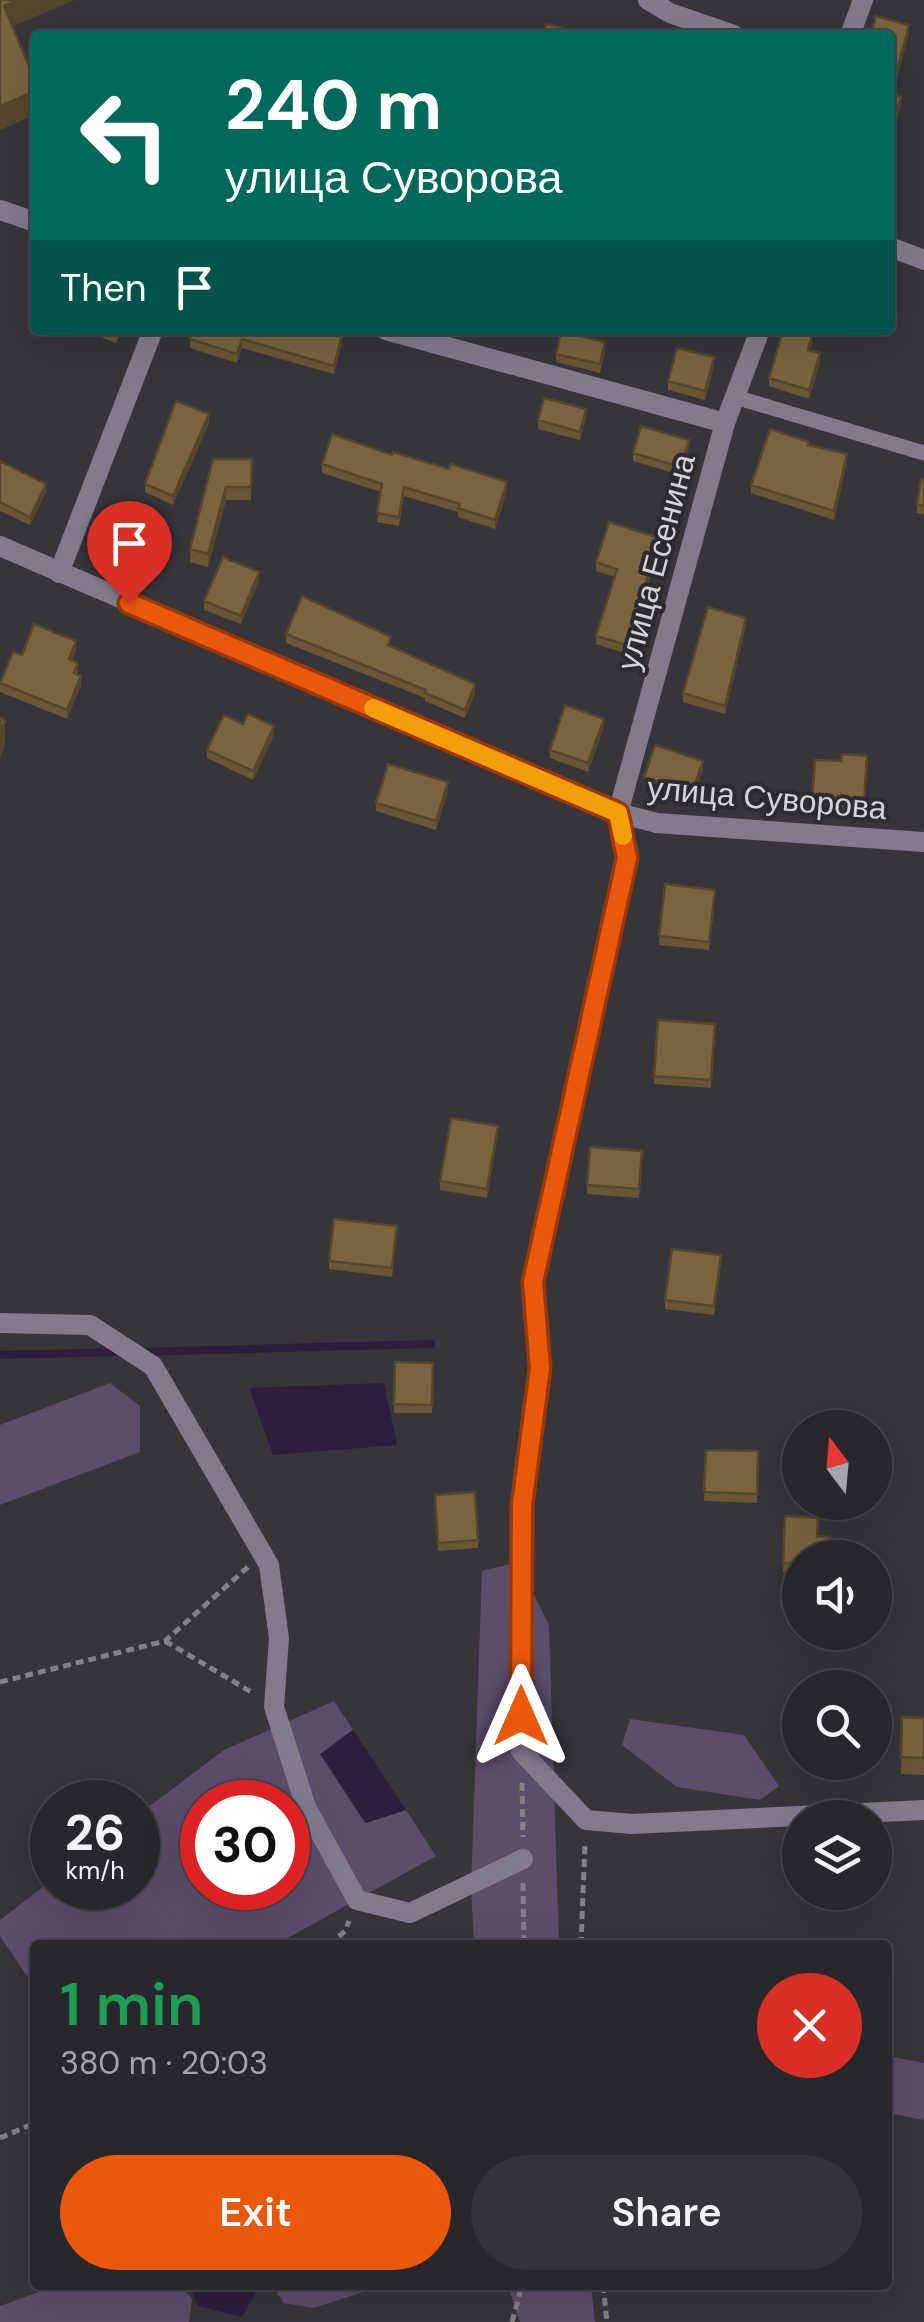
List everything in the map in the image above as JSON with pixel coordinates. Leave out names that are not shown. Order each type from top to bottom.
[{"type":"street","points":[[648,0],[670,13],[719,30]]},
{"type":"street","points":[[852,30],[863,0]]},
{"type":"street","points":[[0,210],[30,220]]},
{"type":"street","points":[[895,249],[924,260]]},
{"type":"street","points":[[60,573],[150,335]]},
{"type":"street","points":[[404,335],[725,424]]},
{"type":"street","name":"улица Есенина","points":[[618,813],[725,424],[758,335]]},
{"type":"street","name":"улица Суворова","points":[[0,546],[618,813],[657,823],[924,842]]},
{"type":"street","points":[[618,813],[627,858],[533,1282],[540,1368],[522,1505],[521,1751],[586,1820],[632,1824],[924,1810]]},
{"type":"street","points":[[0,1324],[90,1325],[153,1366],[268,1565],[279,1638],[274,1707],[306,1807],[358,1900],[410,1914],[523,1859]]},
{"type":"lane","points":[[735,397],[924,453]]},
{"type":"path","points":[[0,1682],[165,1642],[262,1554]]},
{"type":"path","points":[[165,1642],[274,1707]]},
{"type":"path","points":[[581,1940],[586,1820]]},
{"type":"path","points":[[335,1940],[345,1931],[358,1900]]},
{"type":"path","points":[[0,2138],[30,2125]]},
{"type":"path","points":[[512,2322],[521,2290]]},
{"type":"path","points":[[604,2290],[607,2322]]},
{"type":"shaded area","points":[[110,1383],[140,1406],[140,1452],[0,1505],[0,1425]]},
{"type":"shaded area","points":[[384,1383],[397,1445],[273,1455],[249,1388]]},
{"type":"shaded area","points":[[518,1562],[549,1625],[559,1940],[474,1940],[471,1888],[482,1571]]},
{"type":"shaded area","points":[[334,1701],[353,1730],[321,1755],[365,1823],[406,1810],[436,1856],[284,1940],[30,1940],[30,1981],[0,1936],[0,1920],[30,1897],[30,1910],[160,1910],[160,1798],[180,1783],[180,1910],[310,1910],[310,1780],[184,1780],[224,1750]]},
{"type":"shaded area","points":[[630,1719],[744,1735],[779,1786],[760,1800],[677,1787],[622,1745]]},
{"type":"shaded area","points":[[353,1730],[406,1810],[366,1823],[320,1754]]},
{"type":"shaded area","points":[[892,2057],[924,2063],[924,2120],[892,2114]]},
{"type":"shaded area","points":[[44,2290],[184,2290],[192,2299],[189,2322],[0,2322],[0,2306]]},
{"type":"shaded area","points":[[192,2290],[257,2290],[242,2317],[198,2306]]},
{"type":"shaded area","points":[[275,2290],[370,2290],[313,2308],[284,2303]]},
{"type":"shaded area","points":[[510,2290],[592,2290],[595,2322],[520,2322]]},
{"type":"building","points":[[0,0],[19,0],[4,6],[30,69],[30,93],[0,106]]},
{"type":"building","points":[[876,16],[909,25],[895,79],[895,30],[872,30]]},
{"type":"building","points":[[546,24],[571,30],[545,30]]},
{"type":"building","points":[[895,95],[901,97],[895,116]]},
{"type":"building","points":[[191,335],[342,335],[334,366],[242,339],[237,354],[190,339]]},
{"type":"building","points":[[560,335],[605,342],[600,364],[556,354]]},
{"type":"building","points":[[782,335],[812,335],[808,350],[820,353],[809,390],[769,378]]},
{"type":"building","points":[[677,348],[714,357],[705,391],[668,381]]},
{"type":"building","points":[[544,398],[586,409],[580,432],[538,420]]},
{"type":"building","points":[[176,401],[209,414],[173,496],[145,484]]},
{"type":"building","points":[[641,426],[689,440],[681,467],[633,453]]},
{"type":"building","points":[[770,429],[809,442],[808,445],[847,454],[834,511],[751,485]]},
{"type":"building","points":[[332,434],[392,455],[393,452],[449,469],[451,464],[507,482],[495,520],[458,508],[460,504],[404,487],[399,517],[377,513],[382,484],[322,464]]},
{"type":"building","points":[[213,459],[252,459],[251,487],[226,487],[208,554],[190,549]]},
{"type":"building","points":[[0,461],[46,484],[30,517],[0,502]]},
{"type":"building","points":[[921,479],[924,480],[924,506],[917,504]]},
{"type":"building","points":[[118,521],[156,537],[141,570],[104,554]]},
{"type":"building","points":[[609,522],[659,538],[627,645],[596,636],[617,569],[596,562]]},
{"type":"building","points":[[223,557],[259,572],[241,616],[204,601]]},
{"type":"building","points":[[302,596],[391,637],[388,645],[475,684],[465,710],[425,693],[426,690],[286,634]]},
{"type":"building","points":[[708,607],[746,618],[725,706],[683,693]]},
{"type":"building","points":[[34,624],[76,641],[69,659],[78,663],[74,673],[81,676],[67,710],[0,683],[13,652],[22,655]]},
{"type":"building","points":[[565,705],[604,719],[588,763],[550,750]]},
{"type":"building","points":[[248,714],[274,726],[253,771],[207,750],[224,715],[243,724]]},
{"type":"building","points":[[655,745],[703,761],[692,793],[644,777]]},
{"type":"building","points":[[842,754],[867,756],[864,803],[812,799],[815,760],[841,761]]},
{"type":"building","points":[[388,764],[448,782],[436,821],[376,803]]},
{"type":"building","points":[[665,884],[715,890],[709,942],[659,936]]},
{"type":"building","points":[[658,1020],[715,1024],[711,1080],[654,1076]]},
{"type":"building","points":[[451,1118],[498,1126],[487,1189],[440,1181]]},
{"type":"building","points":[[590,1147],[642,1151],[639,1189],[587,1185]]},
{"type":"building","points":[[334,1219],[397,1226],[392,1268],[329,1261]]},
{"type":"building","points":[[672,1249],[721,1255],[714,1306],[665,1300]]},
{"type":"building","points":[[395,1362],[433,1363],[432,1405],[394,1404]]},
{"type":"building","points":[[706,1450],[758,1451],[757,1494],[704,1492]]},
{"type":"building","points":[[475,1492],[478,1540],[438,1543],[435,1495]]},
{"type":"building","points":[[785,1520],[818,1520],[817,1536],[830,1537],[830,1540],[784,1540]]},
{"type":"building","points":[[902,1717],[924,1718],[924,1758],[901,1757]]},
{"type":"waterway","points":[[139,1352],[431,1344]]},
{"type":"waterway","points":[[0,1355],[120,1352]]},
{"type":"slow traffic","points":[[373,708],[618,813],[623,836]]},
{"type":"route","points":[[129,603],[618,813],[627,858],[533,1282],[540,1368],[522,1505],[521,1716]]}]
